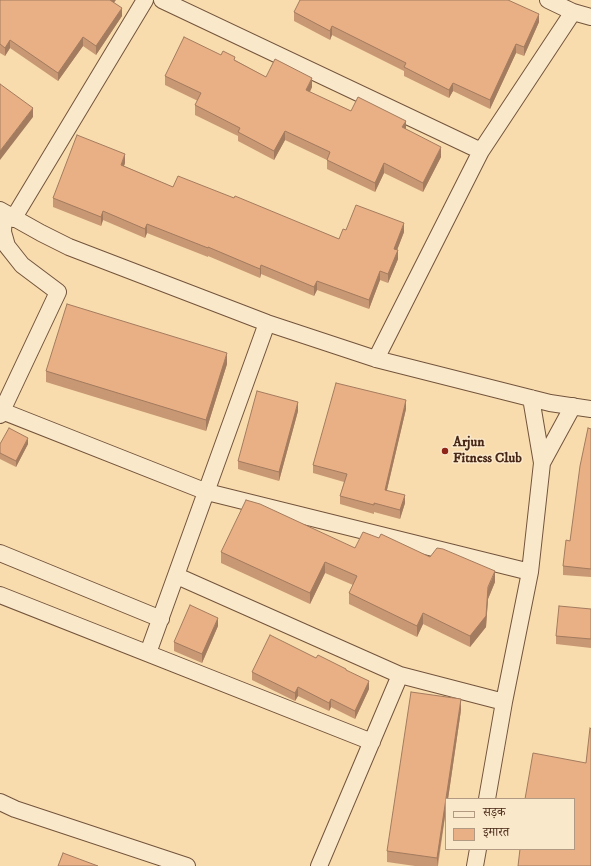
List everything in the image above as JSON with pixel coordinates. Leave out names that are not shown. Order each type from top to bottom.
[{"type":"street","points":[[145,0],[6,214],[2,232],[7,246],[22,265],[58,292],[1,413],[207,492],[530,572]]},
{"type":"street","points":[[162,0],[482,151]]},
{"type":"street","points":[[548,0],[573,12],[591,17]]},
{"type":"street","points":[[376,359],[482,151],[573,12]]},
{"type":"street","points":[[6,214],[69,247],[267,323],[376,359],[531,398],[591,409]]},
{"type":"street","points":[[148,654],[267,323]]},
{"type":"street","points":[[487,798],[504,702],[530,572],[542,463],[531,398]]},
{"type":"street","points":[[542,463],[573,406]]},
{"type":"street","points":[[0,553],[161,619]]},
{"type":"street","points":[[177,576],[400,674],[504,702]]},
{"type":"street","points":[[0,595],[372,742]]},
{"type":"street","points":[[319,866],[400,674]]},
{"type":"street","points":[[0,802],[15,809],[187,866]]},
{"type":"street","points":[[476,866],[478,850]]},
{"type":"building","points":[[0,0],[110,0],[122,8],[96,46],[83,37],[58,73],[10,40],[5,48],[0,44]]},
{"type":"building","points":[[300,0],[508,0],[539,14],[524,47],[516,44],[490,100],[453,83],[449,90],[404,67],[406,63],[332,26],[330,31],[294,12]]},
{"type":"building","points":[[184,37],[221,55],[223,51],[235,57],[234,60],[266,77],[275,59],[312,78],[306,90],[351,111],[358,97],[406,121],[402,127],[441,147],[423,183],[384,163],[375,183],[327,160],[330,152],[285,131],[274,151],[238,132],[240,128],[195,105],[201,93],[165,76]]},
{"type":"building","points":[[0,84],[33,108],[0,151]]},
{"type":"building","points":[[77,135],[125,154],[121,165],[173,187],[178,176],[234,198],[235,196],[339,239],[343,229],[346,230],[356,205],[404,223],[394,249],[398,250],[388,274],[380,271],[369,300],[317,281],[314,287],[261,265],[260,269],[208,247],[147,224],[145,229],[103,211],[101,217],[53,198]]},
{"type":"building","points":[[67,304],[227,353],[206,420],[46,371]]},
{"type":"building","points":[[336,383],[406,400],[385,490],[405,495],[400,510],[340,496],[347,474],[313,465]]},
{"type":"building","points":[[257,391],[298,402],[279,472],[238,461]]},
{"type":"building","points":[[9,428],[28,438],[16,461],[0,453],[0,444]]},
{"type":"building","points":[[588,428],[591,429],[591,569],[563,566],[566,540],[570,541],[580,466]]},
{"type":"building","points":[[246,500],[260,504],[355,548],[363,532],[379,538],[381,534],[430,557],[437,548],[443,549],[495,571],[488,587],[486,616],[470,636],[423,613],[417,626],[349,593],[357,576],[325,562],[310,593],[221,552]]},
{"type":"building","points":[[190,605],[218,618],[202,654],[174,642]]},
{"type":"building","points":[[559,606],[591,609],[591,639],[556,636]]},
{"type":"building","points":[[270,635],[316,658],[318,655],[369,681],[355,711],[331,699],[329,703],[298,687],[295,693],[252,672]]},
{"type":"building","points":[[411,692],[461,699],[437,858],[387,851]]},
{"type":"building","points":[[590,728],[591,866],[518,866],[520,850],[575,850],[575,798],[525,798],[533,753],[586,763]]},
{"type":"building","points":[[63,853],[98,866],[58,866]]},
{"type":"place","name":"Arjun Fitness Club","points":[[445,451]]}]
